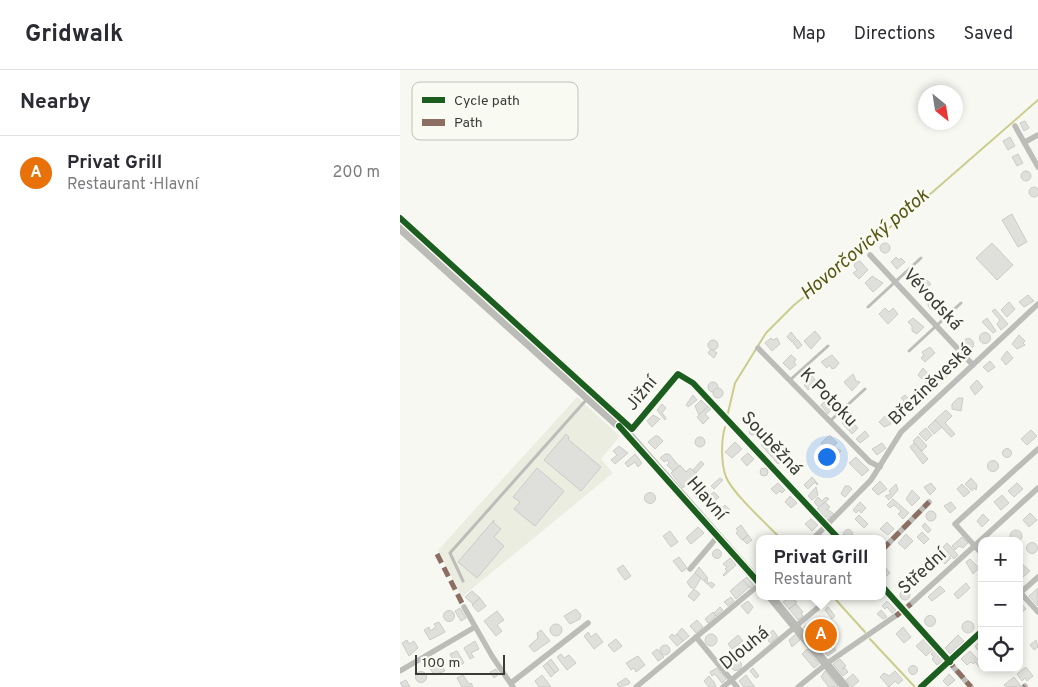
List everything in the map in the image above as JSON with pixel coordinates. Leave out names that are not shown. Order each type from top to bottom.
[{"type":"street","points":[[1016,126],[1038,167]]},
{"type":"street","points":[[1025,142],[1038,135]]},
{"type":"street","name":"Hlavní","points":[[400,228],[628,434],[756,579]]},
{"type":"street","name":"Vévodská","points":[[870,254],[973,365]]},
{"type":"street","name":"Březiněveská","points":[[818,535],[871,480],[901,432],[1038,304]]},
{"type":"street","name":"K Potoku","points":[[758,348],[870,462],[880,467]]},
{"type":"street","name":"Jižní","points":[[628,434],[678,374]]},
{"type":"street","name":"Souběžná","points":[[678,374],[693,383],[835,535]]},
{"type":"street","points":[[978,550],[955,524],[1038,449]]},
{"type":"street","name":"Střední","points":[[798,687],[826,664],[904,610],[1038,488]]},
{"type":"street","points":[[886,546],[929,502]]},
{"type":"street","points":[[690,569],[718,536]]},
{"type":"street","points":[[1023,590],[1038,577]]},
{"type":"street","points":[[636,687],[756,587]]},
{"type":"street","points":[[886,590],[971,687]]},
{"type":"street","points":[[1023,595],[1038,612]]},
{"type":"street","points":[[773,600],[845,687]]},
{"type":"street","name":"Dlouhá","points":[[723,687],[827,600]]},
{"type":"street","points":[[464,607],[512,685],[588,623]]},
{"type":"street","points":[[400,671],[475,627]]},
{"type":"street","points":[[921,687],[978,635]]},
{"type":"street","points":[[696,637],[737,687]]},
{"type":"lane","points":[[868,307],[921,258]]},
{"type":"lane","points":[[909,351],[961,303]]},
{"type":"lane","points":[[790,380],[828,346]]},
{"type":"lane","points":[[830,421],[865,389]]},
{"type":"lane","points":[[463,581],[450,553],[588,398]]},
{"type":"shaded area","points":[[577,397],[620,436],[601,459],[613,473],[462,597],[438,550]]},
{"type":"building","points":[[1025,121],[1029,128],[1024,131],[1020,123]]},
{"type":"building","points":[[1010,137],[1015,146],[1008,150],[1003,141]]},
{"type":"building","points":[[1018,154],[1023,163],[1017,166],[1012,157]]},
{"type":"building","points":[[1024,171],[1028,171],[1031,176],[1030,180],[1024,181],[1021,178],[1021,174]]},
{"type":"building","points":[[1032,187],[1036,187],[1039,192],[1038,196],[1032,197],[1029,194],[1029,190]]},
{"type":"building","points":[[1012,214],[1027,242],[1018,247],[1002,220]]},
{"type":"building","points":[[883,243],[887,243],[890,248],[889,252],[883,253],[880,250],[880,246]]},
{"type":"building","points":[[992,243],[1013,265],[997,280],[976,258]]},
{"type":"building","points":[[896,257],[899,260],[901,258],[905,262],[897,269],[891,262]]},
{"type":"building","points":[[860,261],[868,270],[859,279],[853,273],[857,270],[854,266],[855,263]]},
{"type":"building","points":[[872,276],[883,283],[873,292],[865,283]]},
{"type":"building","points":[[919,279],[923,283],[927,280],[931,284],[920,294],[913,284]]},
{"type":"building","points":[[1028,295],[1034,301],[1024,307],[1019,302]]},
{"type":"building","points":[[934,298],[940,304],[934,310],[928,304]]},
{"type":"building","points":[[1009,302],[1015,309],[1007,317],[1001,310]]},
{"type":"building","points":[[885,308],[889,312],[893,308],[898,314],[888,324],[879,314]]},
{"type":"building","points":[[995,309],[1008,324],[1001,330],[997,324],[1000,320],[992,311]]},
{"type":"building","points":[[913,318],[924,327],[917,334],[912,331],[912,326],[908,322]]},
{"type":"building","points":[[987,318],[996,331],[993,333],[982,322]]},
{"type":"building","points":[[815,331],[821,338],[811,349],[804,341]]},
{"type":"building","points":[[791,332],[796,338],[792,342],[787,337]]},
{"type":"building","points":[[983,333],[987,333],[990,338],[989,342],[983,343],[980,340],[980,336]]},
{"type":"building","points":[[1019,335],[1025,341],[1023,343],[1025,345],[1017,349],[1012,344]]},
{"type":"building","points":[[771,338],[773,340],[777,338],[780,344],[772,351],[765,343]]},
{"type":"building","points":[[797,339],[802,345],[798,349],[793,343]]},
{"type":"building","points":[[966,339],[970,339],[973,344],[972,348],[966,349],[963,346],[963,342]]},
{"type":"building","points":[[711,340],[715,340],[718,345],[717,349],[711,350],[708,347],[708,343]]},
{"type":"building","points":[[930,347],[935,353],[925,362],[921,358],[924,355],[922,352]]},
{"type":"building","points":[[711,349],[717,353],[714,358],[708,353]]},
{"type":"building","points":[[1007,351],[1013,358],[1006,365],[1001,359]]},
{"type":"building","points":[[791,355],[796,359],[794,362],[796,365],[790,370],[783,363]]},
{"type":"building","points":[[832,355],[839,363],[832,369],[829,365],[827,368],[821,362]]},
{"type":"building","points":[[990,361],[995,367],[988,372],[983,367]]},
{"type":"building","points":[[923,368],[932,378],[930,380],[926,377],[922,379],[918,375]]},
{"type":"building","points":[[946,370],[950,374],[943,380],[940,376]]},
{"type":"building","points":[[810,374],[817,382],[808,390],[804,385],[806,383],[806,376]]},
{"type":"building","points":[[853,374],[856,381],[860,382],[852,391],[844,382]]},
{"type":"building","points":[[929,379],[934,387],[929,394],[922,386]]},
{"type":"building","points":[[977,380],[983,387],[975,395],[970,387]]},
{"type":"building","points":[[713,382],[718,387],[713,392],[708,387]]},
{"type":"building","points":[[718,388],[723,393],[718,398],[713,393]]},
{"type":"building","points":[[919,388],[923,393],[917,398],[913,394]]},
{"type":"building","points":[[693,395],[697,400],[688,407],[686,405]]},
{"type":"building","points":[[905,395],[914,404],[903,414],[898,407],[904,401],[901,398]]},
{"type":"building","points":[[958,398],[963,398],[961,411],[952,409],[952,404]]},
{"type":"building","points":[[701,400],[708,407],[699,415],[695,406]]},
{"type":"building","points":[[824,402],[827,407],[830,402],[834,406],[828,414],[821,405]]},
{"type":"building","points":[[662,404],[666,408],[662,413],[666,418],[665,420],[657,410]]},
{"type":"building","points":[[709,406],[711,409],[705,414],[709,418],[703,424],[697,417]]},
{"type":"building","points":[[946,410],[952,416],[945,423],[955,434],[951,437],[935,420]]},
{"type":"building","points":[[887,414],[893,419],[890,422],[891,424],[884,427],[879,422]]},
{"type":"building","points":[[653,415],[660,419],[652,427],[647,421]]},
{"type":"building","points":[[848,417],[858,428],[852,434],[842,423]]},
{"type":"building","points":[[935,420],[942,427],[934,434],[928,427]]},
{"type":"building","points":[[753,427],[757,431],[753,435],[749,431]]},
{"type":"building","points":[[926,428],[932,435],[926,441],[919,434]]},
{"type":"building","points":[[1031,430],[1037,436],[1027,445],[1021,439]]},
{"type":"building","points":[[865,431],[869,436],[860,443],[856,439]]},
{"type":"building","points":[[566,434],[569,437],[568,439],[601,467],[581,491],[544,460]]},
{"type":"building","points":[[830,435],[837,443],[833,446],[841,451],[834,457],[821,443]]},
{"type":"building","points":[[655,436],[658,436],[663,441],[655,449],[648,442]]},
{"type":"building","points":[[918,436],[927,446],[922,451],[913,441]]},
{"type":"building","points":[[698,437],[702,437],[705,442],[702,447],[698,447],[695,444],[695,440]]},
{"type":"building","points":[[765,441],[775,452],[771,456],[761,445]]},
{"type":"building","points":[[735,442],[742,449],[732,458],[725,452]]},
{"type":"building","points":[[882,443],[886,448],[877,455],[872,449]]},
{"type":"building","points":[[914,443],[928,459],[923,464],[910,447]]},
{"type":"building","points":[[784,445],[787,448],[780,455],[784,459],[778,464],[771,456]]},
{"type":"building","points":[[619,446],[628,453],[615,464],[611,460],[617,455],[613,451]]},
{"type":"building","points":[[1007,448],[1012,453],[1007,458],[1002,453]]},
{"type":"building","points":[[748,453],[754,459],[747,466],[741,459]]},
{"type":"building","points":[[635,454],[642,463],[638,467],[635,462],[628,467],[625,463]]},
{"type":"building","points":[[665,454],[669,454],[679,466],[673,471],[667,465],[669,463],[667,460],[664,462],[660,458]]},
{"type":"building","points":[[856,457],[869,470],[862,476],[849,463]]},
{"type":"building","points":[[993,460],[999,466],[993,472],[987,466]]},
{"type":"building","points":[[701,461],[704,464],[696,473],[693,470]]},
{"type":"building","points":[[680,465],[686,472],[690,468],[696,473],[683,488],[671,473]]},
{"type":"building","points":[[537,468],[564,491],[535,526],[514,509],[520,502],[513,497]]},
{"type":"building","points":[[764,468],[768,472],[764,476],[760,472]]},
{"type":"building","points":[[812,477],[818,484],[815,482],[808,489],[804,485]]},
{"type":"building","points":[[720,478],[723,480],[714,489],[711,486]]},
{"type":"building","points":[[971,478],[977,485],[976,490],[974,488],[972,491],[965,484]]},
{"type":"building","points":[[880,481],[887,489],[878,495],[872,489]]},
{"type":"building","points":[[778,483],[785,490],[782,493],[780,491],[776,494],[771,489]]},
{"type":"building","points":[[931,483],[936,489],[930,495],[924,487]]},
{"type":"building","points":[[1017,483],[1023,489],[1014,497],[1008,491]]},
{"type":"building","points":[[896,484],[898,490],[889,500],[885,496],[891,494],[889,491]]},
{"type":"building","points":[[962,484],[970,492],[964,497],[957,489]]},
{"type":"building","points":[[697,485],[701,489],[699,491],[701,494],[696,498],[691,489]]},
{"type":"building","points":[[845,486],[849,486],[852,489],[845,497],[841,494]]},
{"type":"building","points":[[816,487],[818,495],[812,500],[808,496]]},
{"type":"building","points":[[912,490],[920,498],[912,506],[906,499]]},
{"type":"building","points":[[714,492],[719,497],[712,504],[706,498]]},
{"type":"building","points":[[648,493],[652,493],[655,498],[654,502],[648,503],[645,500],[645,496]]},
{"type":"building","points":[[1002,495],[1009,503],[1001,510],[994,502]]},
{"type":"building","points":[[790,496],[797,503],[791,508],[785,502]]},
{"type":"building","points":[[818,497],[822,501],[826,497],[829,499],[819,508],[814,502]]},
{"type":"building","points":[[893,499],[909,513],[903,519],[898,514],[901,511],[894,505],[890,508],[887,505]]},
{"type":"building","points":[[825,502],[830,507],[827,509],[834,514],[827,520],[817,509]]},
{"type":"building","points":[[860,502],[866,508],[861,513],[859,510],[856,513],[853,510]]},
{"type":"building","points":[[951,502],[956,508],[950,513],[944,506]]},
{"type":"building","points":[[725,505],[731,511],[723,519],[719,511]]},
{"type":"building","points":[[929,511],[933,511],[936,516],[935,520],[929,521],[926,518],[926,514]]},
{"type":"building","points":[[1030,513],[1037,520],[1029,527],[1023,520]]},
{"type":"building","points":[[983,514],[989,520],[982,527],[977,521]]},
{"type":"building","points":[[859,515],[868,524],[864,528],[855,519]]},
{"type":"building","points":[[811,519],[818,525],[812,531],[805,524]]},
{"type":"building","points":[[494,520],[494,523],[501,529],[494,537],[504,546],[477,578],[458,562]]},
{"type":"building","points":[[887,522],[894,529],[888,535],[880,529]]},
{"type":"building","points":[[925,523],[931,530],[928,533],[922,526]]},
{"type":"building","points":[[741,525],[748,535],[742,540],[736,533],[738,531],[736,529]]},
{"type":"building","points":[[698,527],[704,533],[691,544],[686,538]]},
{"type":"building","points":[[848,529],[852,535],[843,534]]},
{"type":"building","points":[[1016,530],[1022,537],[1010,536]]},
{"type":"building","points":[[670,531],[678,542],[671,547],[663,536]]},
{"type":"building","points":[[922,532],[929,539],[924,544],[917,537]]},
{"type":"building","points":[[906,534],[913,541],[905,549],[898,543]]},
{"type":"building","points":[[748,535],[752,540],[747,544],[743,540]]},
{"type":"building","points":[[962,537],[968,543],[963,548],[959,546],[955,550],[952,546]]},
{"type":"building","points":[[947,543],[958,555],[954,559],[943,547]]},
{"type":"building","points":[[1030,543],[1034,543],[1037,548],[1036,552],[1030,553],[1027,550],[1027,546]]},
{"type":"building","points":[[717,550],[721,554],[717,558],[713,554]]},
{"type":"building","points":[[946,553],[951,558],[945,564],[941,560]]},
{"type":"building","points":[[679,557],[687,568],[682,572],[673,561]]},
{"type":"building","points":[[730,558],[736,565],[724,576],[727,567],[723,564]]},
{"type":"building","points":[[970,559],[978,567],[973,574],[966,562]]},
{"type":"building","points":[[925,562],[932,570],[929,573],[921,567]]},
{"type":"building","points":[[623,565],[631,576],[625,580],[617,569]]},
{"type":"building","points":[[1023,565],[1030,571],[1023,577]]},
{"type":"building","points":[[699,567],[707,577],[704,581],[695,573]]},
{"type":"building","points":[[886,568],[890,573],[886,576]]},
{"type":"building","points":[[695,573],[701,578],[695,588],[691,588],[687,582]]},
{"type":"building","points":[[707,577],[708,584],[711,582],[715,585],[712,588],[704,581]]},
{"type":"building","points":[[747,577],[753,585],[750,588],[743,580]]},
{"type":"building","points":[[743,580],[749,587],[736,599],[730,591]]},
{"type":"building","points":[[966,583],[970,588],[958,599],[954,594]]},
{"type":"building","points":[[940,586],[945,591],[932,601],[928,597]]},
{"type":"building","points":[[1038,588],[1037,598],[1038,606],[1029,596]]},
{"type":"building","points":[[694,589],[700,594],[694,601],[688,596]]},
{"type":"building","points":[[903,590],[907,590],[910,595],[909,599],[903,600],[900,597],[900,593]]},
{"type":"building","points":[[472,591],[480,598],[473,604],[465,597]]},
{"type":"building","points":[[731,597],[734,601],[728,606],[724,602]]},
{"type":"building","points":[[480,598],[486,606],[478,612],[472,605]]},
{"type":"building","points":[[794,600],[797,602],[789,609],[783,602]]},
{"type":"building","points":[[748,601],[753,607],[748,614],[741,606]]},
{"type":"building","points":[[887,601],[896,610],[892,613],[887,607],[885,609],[882,606]]},
{"type":"building","points":[[796,604],[803,612],[801,613],[803,616],[798,620],[789,609]]},
{"type":"building","points":[[720,607],[723,610],[716,616],[714,613]]},
{"type":"building","points":[[828,607],[835,616],[832,619],[825,610]]},
{"type":"building","points":[[460,608],[466,618],[461,621],[455,611]]},
{"type":"building","points":[[576,609],[581,615],[580,619],[570,624],[564,616]]},
{"type":"building","points":[[881,610],[887,617],[883,619],[877,614]]},
{"type":"building","points":[[447,611],[451,611],[454,616],[453,620],[447,621],[444,618],[444,614]]},
{"type":"building","points":[[497,611],[504,620],[497,625],[502,631],[496,636],[484,621]]},
{"type":"building","points":[[713,612],[716,616],[708,623],[705,619]]},
{"type":"building","points":[[928,616],[932,616],[935,621],[934,625],[928,626],[925,623],[925,619]]},
{"type":"building","points":[[697,620],[703,627],[696,633],[690,626]]},
{"type":"building","points":[[968,621],[974,627],[968,633],[962,627]]},
{"type":"building","points":[[439,622],[445,632],[430,640],[424,630],[429,627],[430,631],[436,627],[434,624]]},
{"type":"building","points":[[809,623],[816,632],[811,636],[804,627]]},
{"type":"building","points":[[556,624],[562,630],[556,636],[550,630]]},
{"type":"building","points":[[826,624],[834,632],[818,645],[811,636]]},
{"type":"building","points":[[903,627],[911,637],[904,643],[896,634]]},
{"type":"building","points":[[682,628],[689,636],[683,641],[677,634]]},
{"type":"building","points":[[541,630],[550,641],[534,652],[529,646],[538,638],[537,633]]},
{"type":"building","points":[[773,630],[778,637],[770,643],[766,636]]},
{"type":"building","points":[[588,632],[591,637],[596,633],[603,642],[594,649],[584,636]]},
{"type":"building","points":[[672,634],[674,636],[677,634],[683,641],[677,646],[669,637]]},
{"type":"building","points":[[711,634],[717,640],[711,646],[705,640]]},
{"type":"building","points":[[796,634],[800,640],[792,647],[789,640]]},
{"type":"building","points":[[738,635],[743,641],[732,649],[728,644]]},
{"type":"building","points":[[958,635],[964,641],[950,654],[945,648]]},
{"type":"building","points":[[616,639],[622,646],[614,652],[608,645]]},
{"type":"building","points":[[924,639],[934,649],[926,656],[916,646]]},
{"type":"building","points":[[407,640],[409,644],[414,641],[418,648],[409,656],[402,643]]},
{"type":"building","points":[[1036,640],[1038,647],[1034,650],[1030,645]]},
{"type":"building","points":[[475,641],[479,649],[471,653],[474,657],[470,659],[464,648]]},
{"type":"building","points":[[824,641],[826,643],[829,641],[836,650],[828,656],[818,645]]},
{"type":"building","points":[[663,645],[667,645],[670,650],[669,654],[663,655],[660,652],[660,648]]},
{"type":"building","points":[[657,649],[664,657],[658,661],[652,653]]},
{"type":"building","points":[[807,649],[819,664],[814,668],[802,654]]},
{"type":"building","points":[[457,651],[464,663],[454,668],[450,661],[453,660],[450,654]]},
{"type":"building","points":[[935,651],[944,660],[937,665],[932,659],[934,657],[931,654]]},
{"type":"building","points":[[970,651],[978,660],[978,666],[975,662],[967,665],[961,659]]},
{"type":"building","points":[[731,653],[734,657],[725,664],[722,660]]},
{"type":"building","points":[[561,654],[564,658],[569,655],[576,663],[567,670],[557,657]]},
{"type":"building","points":[[638,656],[645,665],[636,672],[634,668],[631,670],[626,663]]},
{"type":"building","points":[[551,659],[559,670],[555,673],[547,663]]},
{"type":"building","points":[[840,659],[846,666],[842,669],[845,668],[848,672],[843,676],[833,664]]},
{"type":"building","points":[[734,660],[738,660],[741,665],[740,669],[734,670],[731,667],[731,663]]},
{"type":"building","points":[[439,661],[445,671],[434,675],[430,668]]},
{"type":"building","points":[[547,663],[555,673],[551,677],[543,666]]},
{"type":"building","points":[[913,665],[918,670],[913,675],[908,670]]},
{"type":"building","points":[[1026,667],[1033,676],[1027,681],[1025,678],[1022,681],[1017,674],[1023,672]]},
{"type":"building","points":[[717,668],[726,679],[722,683],[715,674],[712,676],[710,672]]},
{"type":"building","points":[[753,668],[759,676],[756,678],[750,671]]},
{"type":"building","points":[[496,669],[499,674],[494,678],[490,672]]},
{"type":"building","points":[[421,671],[427,677],[421,683],[415,677]]},
{"type":"building","points":[[825,671],[838,686],[829,687],[821,677]]},
{"type":"building","points":[[895,671],[903,680],[898,684],[895,681],[889,687],[880,677],[884,673],[889,676]]},
{"type":"building","points":[[853,674],[859,681],[852,687],[846,680]]},
{"type":"building","points":[[949,674],[955,680],[948,686],[943,681]]},
{"type":"building","points":[[463,675],[473,687],[462,687],[457,678]]},
{"type":"building","points":[[542,675],[551,687],[539,687],[535,681]]},
{"type":"building","points":[[746,675],[755,687],[744,687],[739,681]]},
{"type":"building","points":[[709,676],[716,687],[709,687],[704,681]]},
{"type":"building","points":[[1014,677],[1021,686],[1006,687],[1004,685]]},
{"type":"building","points":[[626,678],[630,682],[629,684],[619,687],[617,684]]},
{"type":"building","points":[[406,680],[410,687],[403,687],[400,683]]},
{"type":"waterway","name":"Hovorčovický potok","points":[[727,417],[735,383],[766,333],[794,305],[920,203],[1038,100]]},
{"type":"waterway","name":"Hovorčovický potok","points":[[725,427],[722,452],[726,477],[743,500],[777,535]]},
{"type":"waterway","name":"Hovorčovický potok","points":[[836,600],[865,632]]},
{"type":"waterway","name":"Hovorčovický potok","points":[[870,639],[914,686]]},
{"type":"marked path","points":[[886,546],[929,502]]},
{"type":"marked path","points":[[437,554],[464,607]]},
{"type":"marked path","points":[[896,616],[911,604]]},
{"type":"marked path","points":[[947,659],[971,687]]},
{"type":"cycle path","points":[[400,218],[632,429],[678,374],[693,383],[835,535]]},
{"type":"cycle path","points":[[619,426],[756,580]]},
{"type":"cycle path","points":[[886,590],[950,662]]},
{"type":"cycle path","points":[[921,687],[978,635]]},
{"type":"place","name":"Privat Grill","points":[[821,635]]}]
